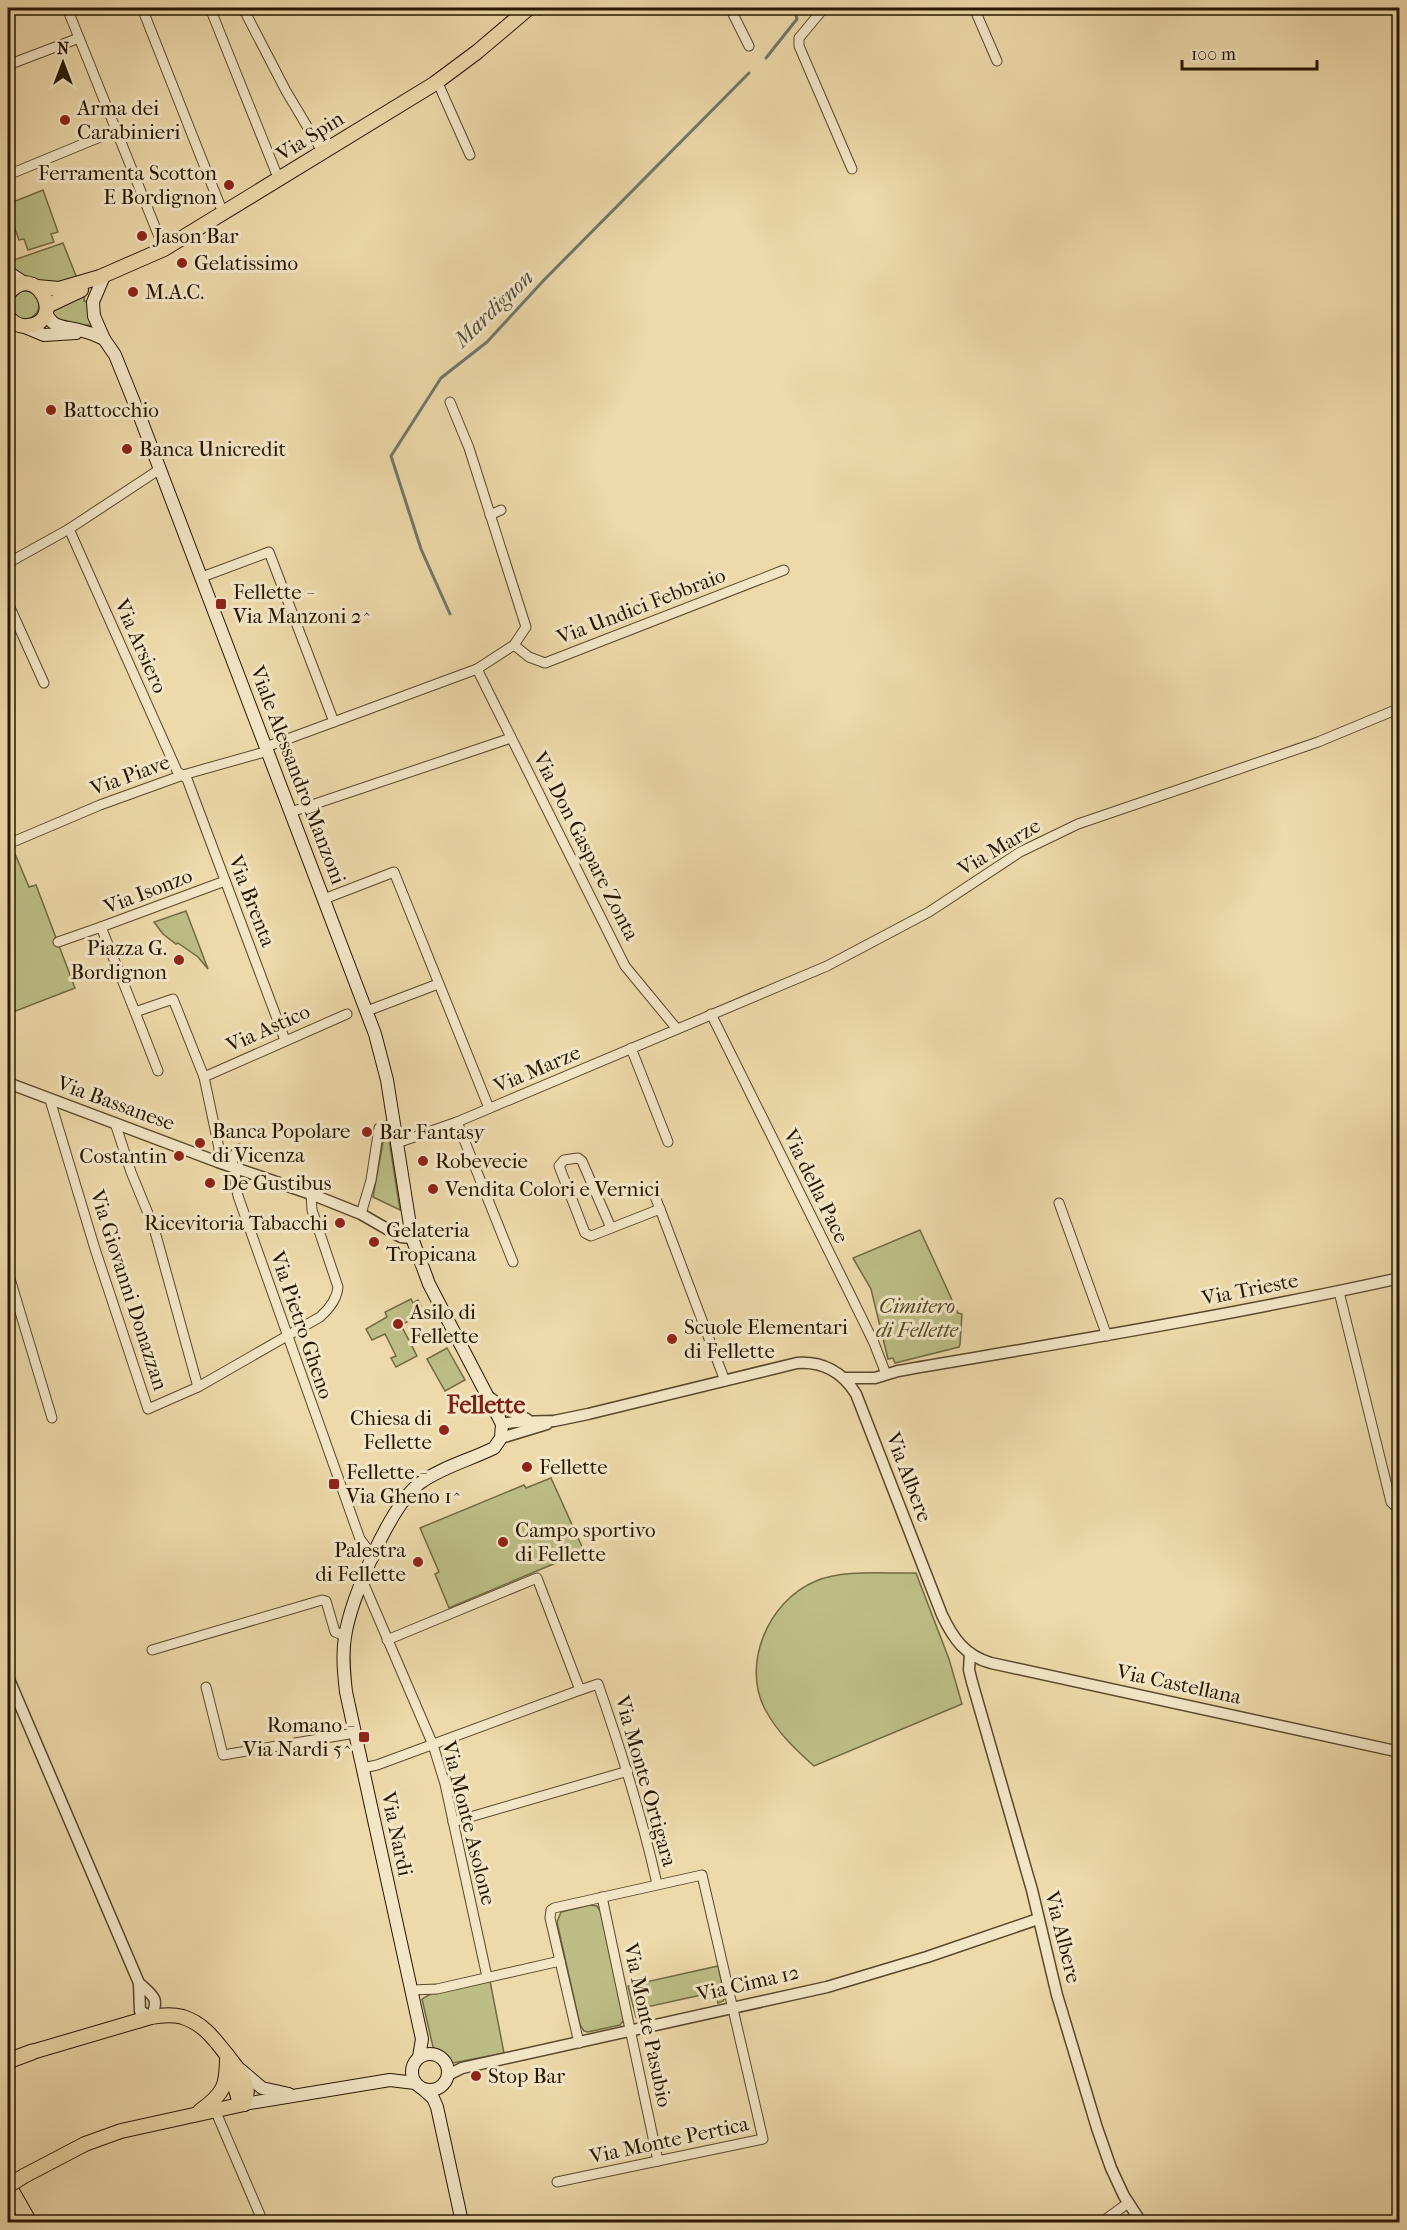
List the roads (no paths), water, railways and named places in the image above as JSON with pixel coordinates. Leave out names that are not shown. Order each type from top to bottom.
[{"type":"highway","points":[[8,2059],[32,2052]]},
{"type":"highway","points":[[9,2193],[20,2223]]},
{"type":"highway","points":[[9,2193],[29,2223]]},
{"type":"main road","name":"Via Spin","points":[[14,323],[38,323],[46,309],[102,277],[164,249],[279,180],[437,81],[477,52],[529,8]]},
{"type":"main road","points":[[8,272],[42,292],[48,320],[53,324],[104,339]]},
{"type":"main road","name":"Via Spin","points":[[8,294],[14,287],[31,285],[59,289],[102,277]]},
{"type":"main road","name":"Viale Alessandro Manzoni","points":[[102,277],[93,308],[95,322],[115,355],[160,469],[367,1011],[382,1056],[412,1238],[429,1284],[502,1424]]},
{"type":"main road","points":[[14,323],[44,335],[86,332]]},
{"type":"main road","points":[[501,1438],[502,1424]]},
{"type":"main road","name":"Via Nardi","points":[[422,2039],[355,1733],[345,1680],[345,1636],[363,1582],[397,1510],[413,1490],[433,1475],[494,1448],[501,1438]]},
{"type":"main road","points":[[32,2052],[151,2017],[170,2014],[189,2020],[212,2035],[241,2070],[262,2088],[296,2096]]},
{"type":"main road","points":[[422,2039],[433,2054],[440,2057],[445,2075],[437,2107]]},
{"type":"main road","points":[[422,2039],[412,2074],[419,2086],[433,2098],[437,2107],[462,2223]]},
{"type":"main road","points":[[390,2080],[416,2062],[433,2054]]},
{"type":"main road","points":[[227,2055],[238,2097],[244,2104]]},
{"type":"main road","points":[[198,2113],[212,2103],[223,2089],[227,2075],[227,2055]]},
{"type":"main road","points":[[241,2070],[247,2094],[244,2104]]},
{"type":"main road","points":[[9,2193],[24,2176],[84,2144],[121,2131],[244,2104],[390,2080],[431,2090],[445,2075]]},
{"type":"street","points":[[67,8],[164,249]]},
{"type":"street","points":[[142,8],[223,213]]},
{"type":"street","points":[[210,8],[279,180]]},
{"type":"street","points":[[243,8],[286,91],[323,153]]},
{"type":"street","points":[[730,8],[749,46]]},
{"type":"street","points":[[824,8],[799,38],[799,46],[852,169]]},
{"type":"street","points":[[974,8],[997,61]]},
{"type":"street","points":[[8,65],[79,38]]},
{"type":"street","points":[[437,81],[470,155]]},
{"type":"street","points":[[8,175],[117,130]]},
{"type":"street","name":"Via Undici Febbraio","points":[[450,402],[469,448],[526,627],[514,645],[529,657],[545,663],[784,570]]},
{"type":"street","points":[[8,563],[69,529],[160,469]]},
{"type":"street","points":[[490,515],[501,510]]},
{"type":"street","name":"Via Arsiero","points":[[69,529],[177,771],[183,775]]},
{"type":"street","points":[[202,578],[269,552],[334,722]]},
{"type":"street","points":[[8,603],[44,683]]},
{"type":"street","points":[[267,749],[477,669],[514,645]]},
{"type":"street","name":"Via Don Gaspare Zonta","points":[[477,669],[626,966],[677,1029]]},
{"type":"street","name":"Via Marze","points":[[397,1143],[457,1122],[837,961],[929,912],[1020,852],[1078,824],[1318,742],[1400,708]]},
{"type":"street","points":[[291,812],[511,738]]},
{"type":"street","name":"Via Piave","points":[[8,844],[88,809],[183,775],[267,749]]},
{"type":"street","name":"Via Brenta","points":[[183,775],[187,779],[285,1040]]},
{"type":"street","points":[[324,899],[394,872],[489,1108]]},
{"type":"street","name":"Via Isonzo","points":[[58,942],[225,881]]},
{"type":"street","name":"Via Isonzo","points":[[101,927],[158,1071]]},
{"type":"street","points":[[367,1011],[438,984]]},
{"type":"street","points":[[135,1012],[173,999],[204,1077],[219,1148],[218,1162]]},
{"type":"street","name":"Via Astico","points":[[204,1077],[346,1014]]},
{"type":"street","name":"Via della Pace","points":[[711,1014],[874,1343],[880,1376]]},
{"type":"street","points":[[631,1048],[668,1142]]},
{"type":"street","name":"Via Bassanese","points":[[8,1083],[218,1162],[311,1194],[361,1214],[401,1237],[412,1238]]},
{"type":"street","name":"Via Giovanni Donazzan","points":[[50,1100],[95,1249],[148,1409],[198,1387],[327,1311],[338,1294],[336,1279],[312,1210],[311,1194]]},
{"type":"street","points":[[457,1122],[513,1262]]},
{"type":"street","points":[[115,1123],[131,1172],[154,1228],[198,1387]]},
{"type":"street","points":[[361,1214],[371,1180],[379,1128],[394,1124]]},
{"type":"street","points":[[234,1167],[235,1154],[239,1149]]},
{"type":"street","points":[[611,1227],[582,1161],[578,1158],[564,1160],[559,1166],[585,1233],[591,1236],[660,1209]]},
{"type":"street","name":"Via Pietro Gheno","points":[[234,1167],[238,1196],[360,1539],[374,1558]]},
{"type":"street","points":[[501,1438],[554,1421],[725,1381],[654,1194]]},
{"type":"street","points":[[1059,1203],[1107,1336]]},
{"type":"street","points":[[8,1272],[52,1418]]},
{"type":"street","name":"Via Trieste","points":[[844,1378],[880,1376],[1107,1336],[1339,1292],[1400,1278]]},
{"type":"street","points":[[1339,1292],[1391,1502],[1400,1511]]},
{"type":"street","name":"Via Albere","points":[[725,1381],[797,1363],[829,1368],[844,1378],[856,1394],[942,1615],[956,1642]]},
{"type":"street","points":[[856,1394],[880,1376]]},
{"type":"street","points":[[489,1397],[507,1410],[537,1421]]},
{"type":"street","points":[[502,1424],[554,1421]]},
{"type":"street","name":"Via Monte Ortigara","points":[[387,1640],[537,1578],[580,1690],[598,1684],[628,1771],[657,1884]]},
{"type":"street","name":"Via Monte Asolone","points":[[363,1582],[433,1745],[453,1822],[487,1977]]},
{"type":"street","points":[[152,1650],[322,1600],[326,1601],[335,1632],[345,1636]]},
{"type":"street","name":"Via Castellana","points":[[956,1642],[970,1653],[991,1663],[1400,1752]]},
{"type":"street","name":"Via Albere","points":[[970,1653],[969,1670],[972,1682],[1032,1890],[1057,1995],[1097,2128],[1111,2168],[1128,2204],[1142,2223]]},
{"type":"street","points":[[8,1677],[139,1983],[140,2011],[151,2017]]},
{"type":"street","points":[[206,1687],[223,1755],[355,1733]]},
{"type":"street","points":[[363,1768],[433,1745],[580,1690]]},
{"type":"street","points":[[453,1822],[628,1771]]},
{"type":"street","points":[[579,2043],[550,1918],[551,1910],[657,1884],[702,1875],[734,2009]]},
{"type":"street","name":"Via Monte Pasubio","points":[[602,1897],[658,2161]]},
{"type":"street","name":"Via Cima 12","points":[[445,2075],[462,2068],[734,2009],[838,1983],[927,1957],[1038,1919]]},
{"type":"street","points":[[412,1990],[436,1989],[560,1961]]},
{"type":"street","name":"Via Monte Pertica","points":[[557,2182],[763,2139],[734,2009]]},
{"type":"street","points":[[215,2110],[263,2223]]},
{"type":"street","points":[[1102,2223],[1128,2204]]},
{"type":"waterway","points":[[540,14],[548,8]]},
{"type":"waterway","name":"Mardignon","points":[[766,58],[797,19],[794,8]]},
{"type":"waterway","name":"Mardignon","points":[[450,614],[421,549],[391,456],[441,378],[487,342],[544,280],[749,73]]},
{"type":"place","name":"Arma dei Carabinieri","points":[[65,120]]},
{"type":"place","name":"Ferramenta Scotton E Bordignon","points":[[229,185]]},
{"type":"place","name":"Jason Bar","points":[[142,236]]},
{"type":"place","name":"Gelatissimo","points":[[182,263]]},
{"type":"place","name":"M.A.C.","points":[[133,292]]},
{"type":"place","name":"Battocchio","points":[[51,410]]},
{"type":"place","name":"Banca Unicredit","points":[[127,449]]},
{"type":"place","name":"Fellette - Via Manzoni 2^","points":[[221,604]]},
{"type":"place","name":"Piazza G. Bordignon","points":[[179,960]]},
{"type":"place","name":"Bar Fantasy","points":[[367,1132]]},
{"type":"place","name":"Banca Popolare di Vicenza","points":[[200,1143]]},
{"type":"place","name":"Costantin","points":[[179,1156]]},
{"type":"place","name":"Robevecie","points":[[423,1161]]},
{"type":"place","name":"De Gustibus","points":[[210,1183]]},
{"type":"place","name":"Vendita Colori e Vernici","points":[[433,1189]]},
{"type":"place","name":"Ricevitoria Tabacchi","points":[[340,1223]]},
{"type":"place","name":"Gelateria Tropicana","points":[[374,1242]]},
{"type":"place","name":"Asilo di Fellette","points":[[398,1324]]},
{"type":"place","name":"Scuole Elementari di Fellette","points":[[672,1339]]},
{"type":"place","name":"Chiesa di Fellette","points":[[444,1430]]},
{"type":"place","name":"Fellette","points":[[527,1467]]},
{"type":"place","name":"Fellette - Via Gheno 1^","points":[[334,1484]]},
{"type":"place","name":"Campo sportivo di Fellette","points":[[503,1542]]},
{"type":"place","name":"Palestra di Fellette","points":[[418,1562]]},
{"type":"place","name":"Romano - Via Nardi 5^","points":[[364,1737]]},
{"type":"place","name":"Stop Bar","points":[[476,2076]]},
{"type":"district","name":"Fellette","points":[[486,1405]]},
{"type":"park label","name":"Cimitero di Fellette","points":[[917,1318]]}]
